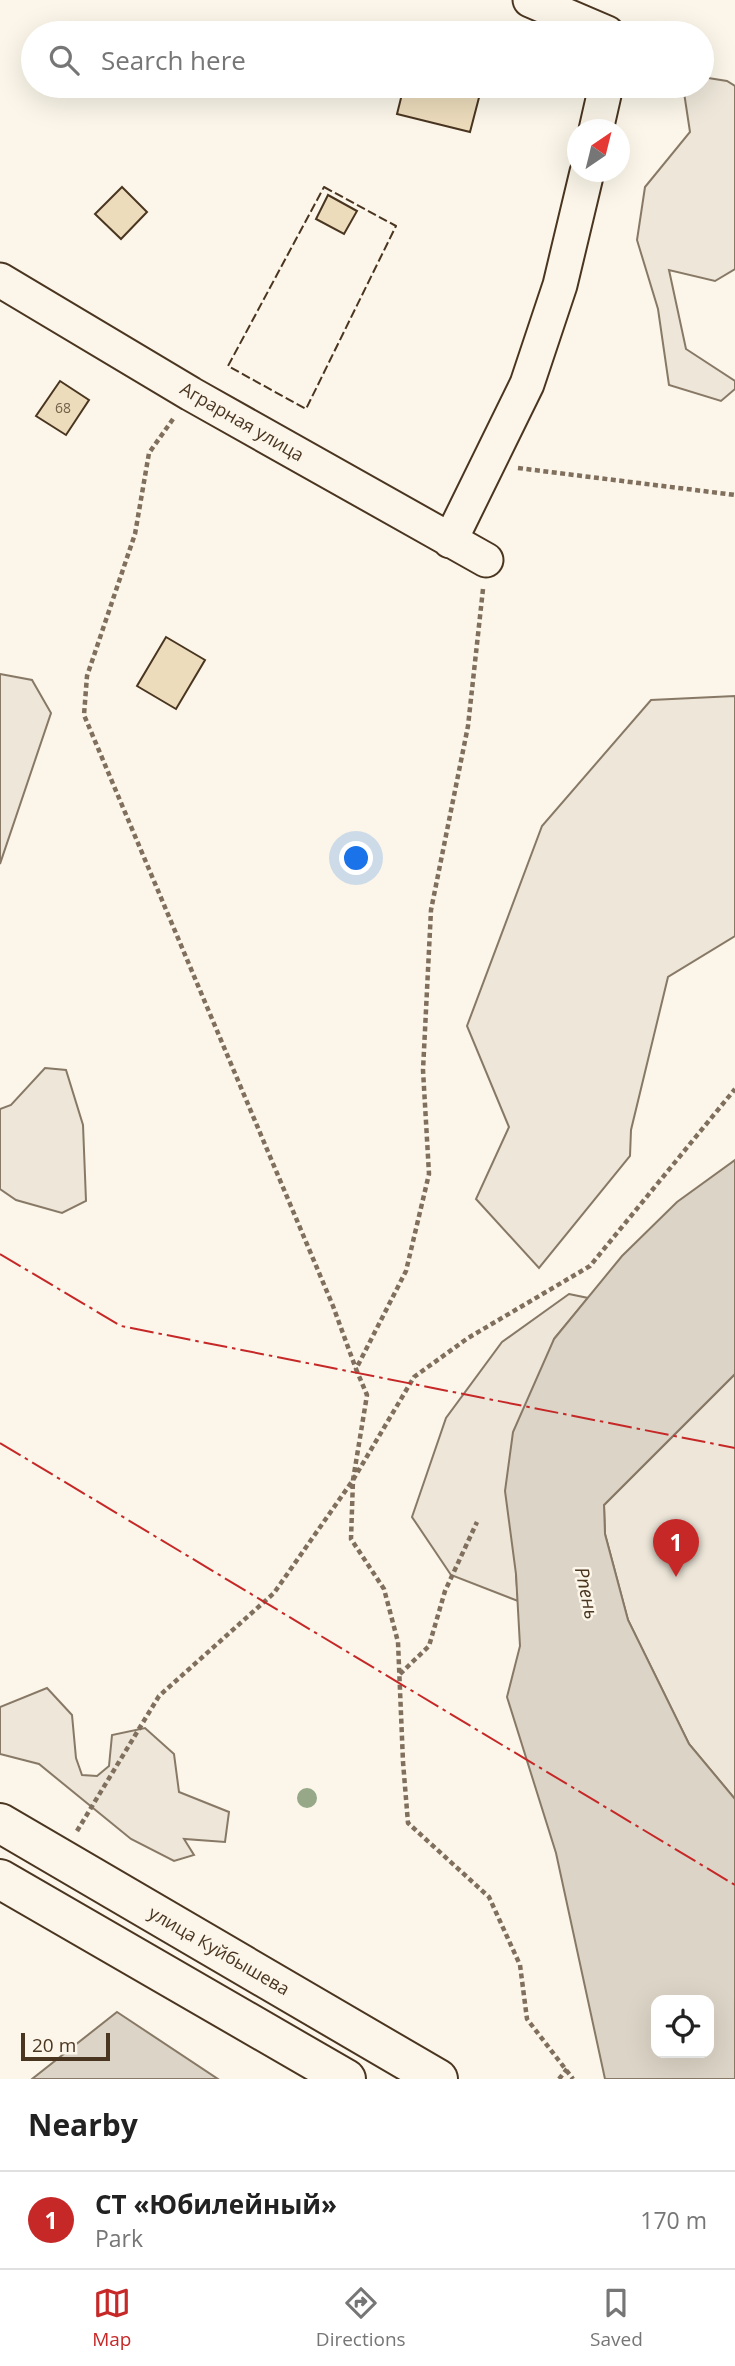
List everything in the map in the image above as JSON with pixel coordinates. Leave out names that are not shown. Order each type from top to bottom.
[{"type":"highway","name":"улица Куйбышева","points":[[0,1823],[438,2079]]},
{"type":"highway","points":[[0,1879],[346,2079]]},
{"type":"street","points":[[530,0],[579,21]]},
{"type":"street","points":[[598,119],[603,98]]},
{"type":"street","points":[[450,541],[527,384],[560,285],[585,182]]},
{"type":"street","name":"Аграрная улица","points":[[0,280],[191,394],[486,561]]},
{"type":"path","points":[[191,394],[149,453],[135,534],[87,676],[85,715],[333,1306],[367,1395],[353,1480],[351,1539],[384,1589],[398,1642],[408,1823],[489,1897],[520,1965],[527,2019],[573,2079]]},
{"type":"path","points":[[491,460],[508,467],[735,495]]},
{"type":"path","points":[[356,1369],[406,1271],[429,1174],[423,1070],[430,910],[468,726],[486,561]]},
{"type":"path","points":[[60,1859],[159,1696],[274,1593],[353,1480],[414,1377],[467,1338],[590,1266],[735,1089]]},
{"type":"path","points":[[399,1675],[429,1646],[445,1591],[477,1522]]},
{"type":"path","points":[[559,2079],[567,2069]]},
{"type":"shaded area","points":[[714,79],[727,81],[735,86],[735,269],[715,281],[669,270],[686,349],[735,381],[735,389],[721,401],[669,385],[658,309],[637,240],[645,187],[690,132],[685,98],[714,98]]},
{"type":"shaded area","points":[[0,674],[32,680],[51,713],[0,864]]},
{"type":"shaded area","points":[[735,696],[735,936],[668,977],[631,1130],[630,1156],[539,1268],[476,1199],[509,1127],[467,1026],[542,826],[651,700]]},
{"type":"shaded area","points":[[45,1068],[66,1070],[83,1125],[86,1201],[62,1213],[16,1200],[0,1189],[0,1109],[11,1105]]},
{"type":"shaded area","points":[[569,1294],[588,1298],[554,1339],[516,1574],[518,1601],[451,1575],[412,1517],[446,1418],[502,1342]]},
{"type":"shaded area","points":[[735,1374],[735,1799],[689,1744],[628,1620],[605,1534],[604,1505]]},
{"type":"shaded area","points":[[47,1688],[72,1715],[76,1758],[82,1775],[97,1776],[109,1766],[112,1735],[145,1728],[174,1754],[179,1792],[229,1812],[225,1842],[184,1839],[194,1855],[174,1861],[131,1839],[39,1764],[0,1754],[0,1707]]},
{"type":"water","name":"Рпень","points":[[735,1160],[735,1374],[604,1505],[605,1534],[628,1620],[689,1744],[735,1799],[735,2079],[605,2079],[556,1853],[507,1697],[520,1646],[516,1574],[505,1491],[513,1432],[554,1339],[622,1256],[677,1202]]},
{"type":"water","points":[[117,2012],[218,2079],[32,2079]]},
{"type":"building","points":[[401,98],[479,98],[470,132],[397,114]]},
{"type":"building","points":[[122,187],[147,212],[121,239],[95,214]]},
{"type":"building","points":[[328,195],[357,211],[344,234],[316,219]]},
{"type":"building","points":[[60,381],[89,400],[66,435],[36,416]]},
{"type":"building","points":[[166,637],[205,660],[176,709],[137,686]]},
{"type":"fence","points":[[324,187],[396,226],[306,409],[228,366],[324,187]]},
{"type":"power","points":[[0,1254],[121,1326],[735,1448]]},
{"type":"power","points":[[0,1443],[735,1885]]},
{"type":"place","name":"СТ «Юбилейный»","points":[[676,1577]]}]
